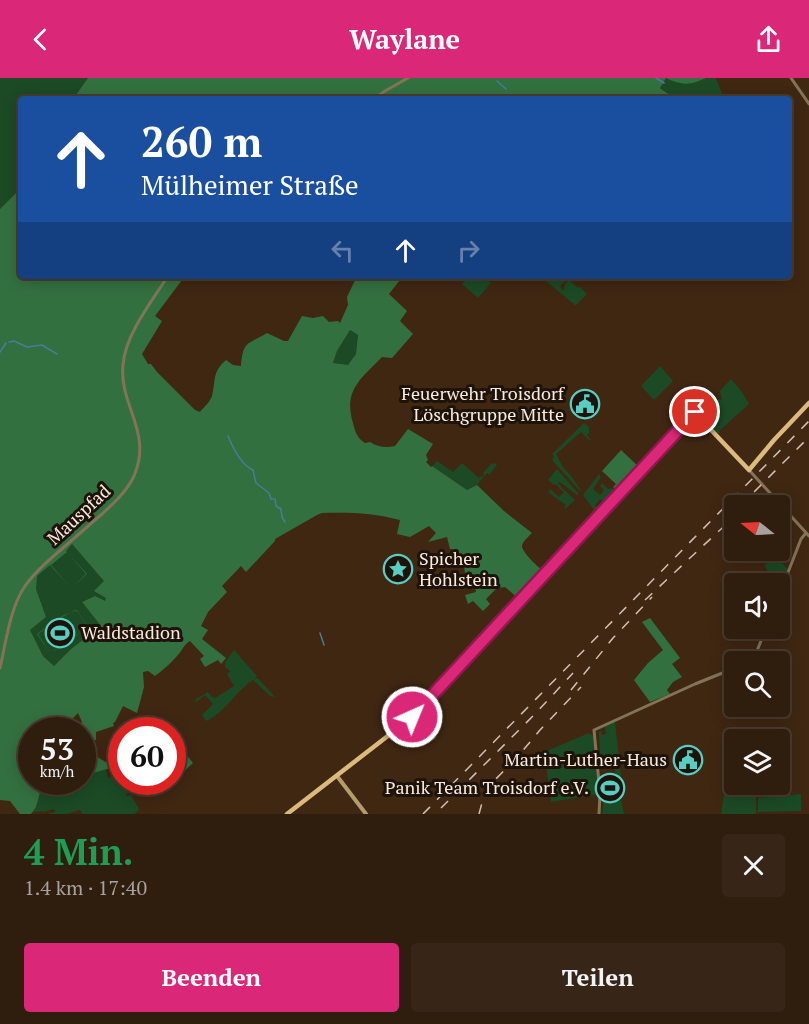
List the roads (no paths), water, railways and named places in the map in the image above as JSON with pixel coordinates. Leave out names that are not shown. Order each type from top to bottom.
[{"type":"main road","points":[[287,814],[412,717],[695,412],[749,470],[809,403]]},
{"type":"main road","points":[[687,421],[695,417],[702,420]]},
{"type":"main road","points":[[337,776],[366,814]]},
{"type":"street","points":[[378,96],[408,78]]},
{"type":"street","points":[[791,78],[809,104]]},
{"type":"street","name":"Mauspfad","points":[[0,668],[17,600],[26,584],[42,566],[120,496],[128,487],[134,473],[140,440],[135,418],[124,389],[122,375],[124,357],[133,332],[166,279]]},
{"type":"street","points":[[749,470],[807,535],[801,539],[788,573]]},
{"type":"street","points":[[599,814],[594,729],[724,672]]},
{"type":"waterway","points":[[656,78],[664,83]]},
{"type":"waterway","points":[[497,81],[506,89]]},
{"type":"waterway","points":[[9,342],[14,341],[27,347],[42,345],[57,354]]},
{"type":"waterway","points":[[0,352],[6,343]]},
{"type":"waterway","points":[[228,436],[241,460],[253,470],[256,483],[269,493],[271,499],[275,499],[276,506],[281,509],[285,522]]},
{"type":"waterway","points":[[320,633],[324,645]]},
{"type":"railway","points":[[423,814],[809,421]]},
{"type":"railway","points":[[751,495],[809,437]]},
{"type":"railway","points":[[645,600],[724,526]]},
{"type":"railway","points":[[571,690],[613,638],[652,597]]},
{"type":"railway","points":[[441,808],[573,673]]},
{"type":"railway","points":[[479,814],[483,799],[491,784],[581,687]]},
{"type":"place","name":"Feuerwehr Troisdorf Löschgruppe Mitte","points":[[585,404]]},
{"type":"place","name":"Spicher Hohlstein","points":[[398,569]]},
{"type":"place","name":"Waldstadion","points":[[60,633]]},
{"type":"place","name":"Martin-Luther-Haus","points":[[688,760]]},
{"type":"place","name":"Panik Team Troisdorf e.V.","points":[[610,788]]}]
